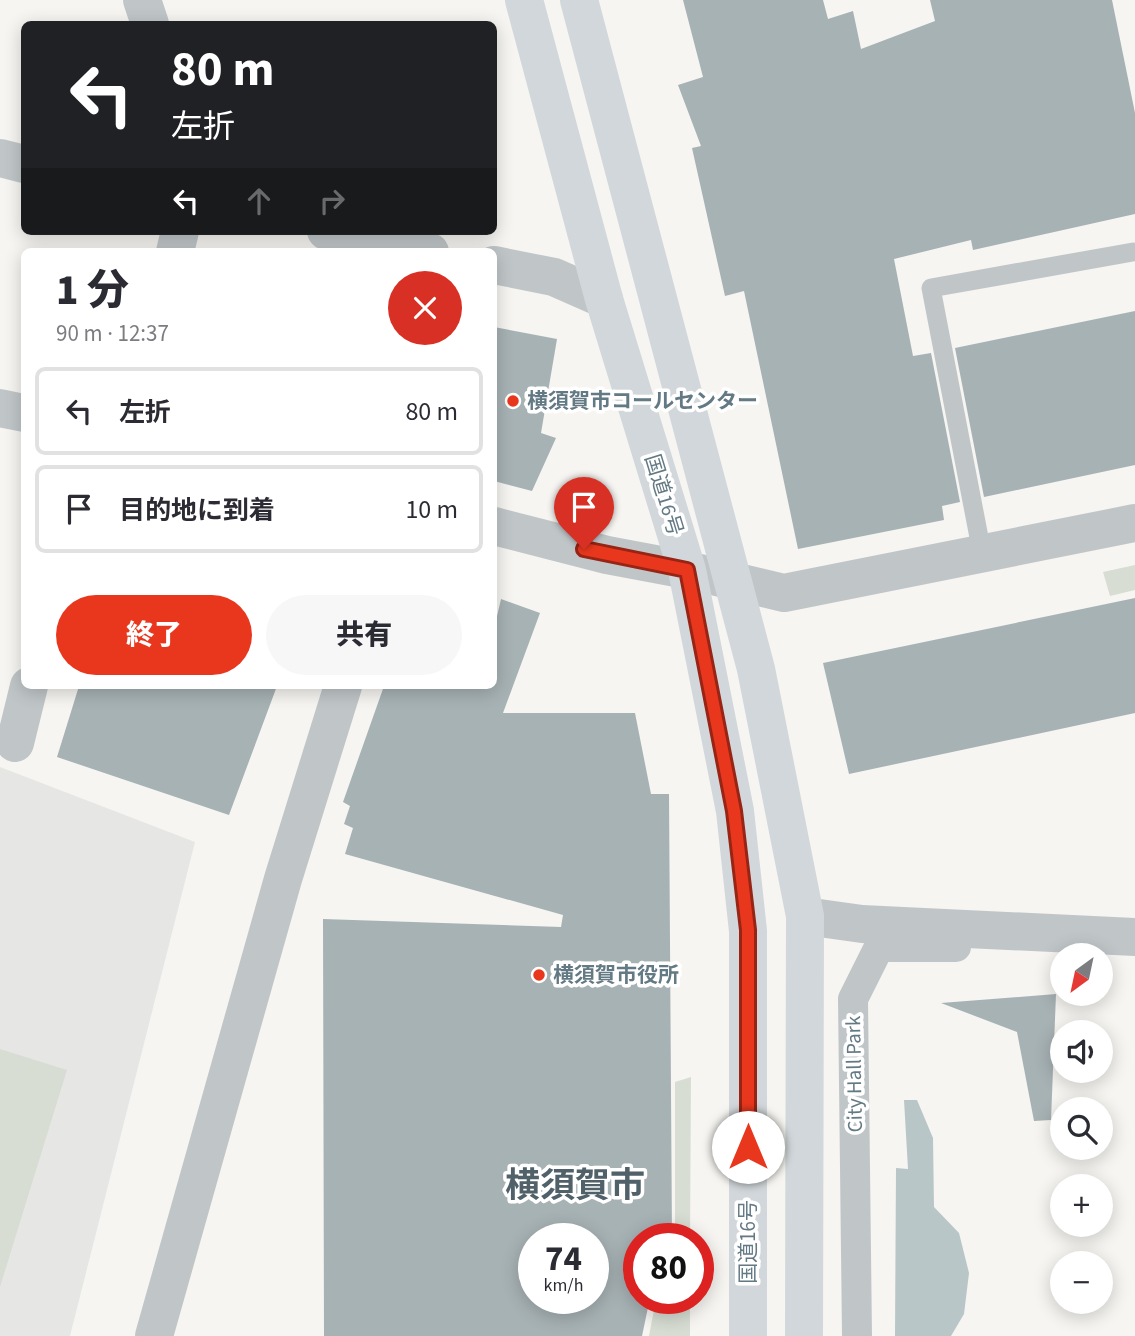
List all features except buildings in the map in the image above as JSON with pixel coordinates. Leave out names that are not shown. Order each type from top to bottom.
[{"type":"highway","name":"国道16号","points":[[524,0],[604,299],[687,570],[734,811],[748,930],[748,1336]]},
{"type":"highway","name":"国道16号","points":[[579,0],[756,669],[805,916],[804,1336]]},
{"type":"street","points":[[142,0],[149,21]]},
{"type":"street","points":[[0,158],[21,163]]},
{"type":"street","points":[[347,235],[410,248]]},
{"type":"street","points":[[497,266],[554,277],[604,299]]},
{"type":"street","points":[[0,408],[21,413]]},
{"type":"street","points":[[497,527],[607,555],[687,570],[784,593],[1135,523]]},
{"type":"street","points":[[15,743],[28,689]]},
{"type":"street","points":[[154,1336],[283,878],[342,689]]},
{"type":"street","points":[[805,916],[862,924],[1135,937]]},
{"type":"street","name":"City Hall Park","points":[[857,1336],[853,999],[879,947],[1135,950]]},
{"type":"lane","points":[[982,553],[931,288],[1133,252]]},
{"type":"shaded area","points":[[1135,565],[1135,590],[1110,596],[1103,572]]},
{"type":"shaded area","points":[[0,767],[195,842],[70,1336],[0,1336]]},
{"type":"shaded area","points":[[0,1049],[67,1070],[0,1287]]},
{"type":"shaded area","points":[[691,1077],[690,1223],[675,1223],[675,1082]]},
{"type":"shaded area","points":[[904,1100],[917,1100],[933,1138],[934,1207],[959,1233],[969,1273],[964,1314],[951,1336],[895,1336],[896,1168],[908,1169]]},
{"type":"shaded area","points":[[653,1314],[690,1314],[690,1336],[649,1336]]},
{"type":"place","name":"横須賀市コールセンター","points":[[513,401]]},
{"type":"place","name":"横須賀市役所","points":[[539,975]]},
{"type":"district","name":"横須賀市","points":[[575,1185]]},
{"type":"route","points":[[584,549],[687,570],[734,811],[748,930],[748,1147]]}]
